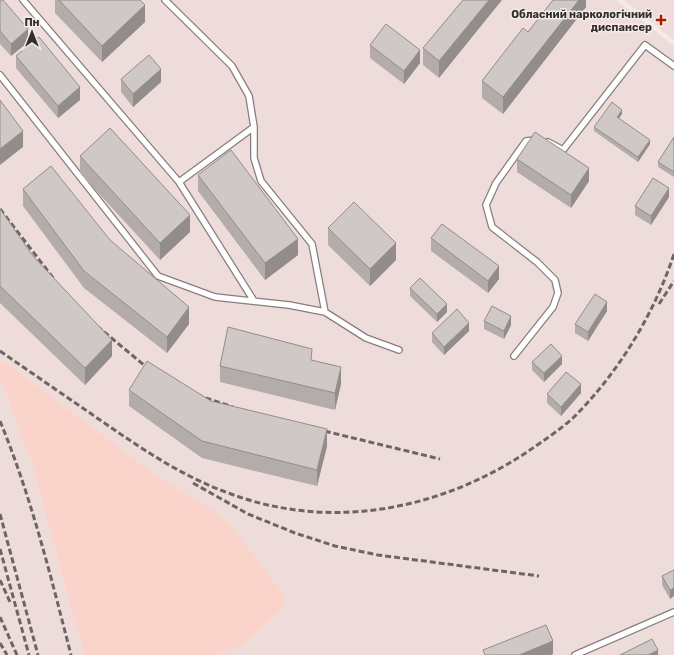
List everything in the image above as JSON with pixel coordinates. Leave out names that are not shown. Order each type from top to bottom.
[{"type":"lane","points":[[23,0],[179,182],[254,301]]},
{"type":"lane","points":[[165,0],[232,66],[249,96],[254,127],[254,158],[261,181],[312,244],[325,312]]},
{"type":"lane","points":[[514,356],[553,307],[558,293],[555,280],[537,262],[492,227],[486,205],[496,183],[526,141],[542,139],[563,150],[645,45],[674,66]]},
{"type":"lane","points":[[0,75],[158,276],[215,297],[254,301],[325,312],[366,338],[399,350]]},
{"type":"lane","points":[[179,182],[254,127]]},
{"type":"lane","points":[[575,655],[674,612]]},
{"type":"shaded area","points":[[0,0],[616,0],[674,46],[674,655],[215,655],[243,645],[283,609],[216,512],[152,472],[4,361],[0,364]]},
{"type":"shaded area","name":"Обласний наркологічний диспансер","points":[[624,0],[674,0],[674,40]]},
{"type":"shaded area","points":[[4,361],[152,472],[216,512],[234,529],[284,595],[283,609],[243,645],[215,655],[84,655],[31,462],[0,379],[0,364]]},
{"type":"shaded area","points":[[0,379],[31,462],[84,655],[0,655]]},
{"type":"building","points":[[0,0],[3,0],[28,29],[11,44],[0,31]]},
{"type":"building","points":[[59,0],[140,0],[145,5],[102,46]]},
{"type":"building","points":[[463,0],[489,0],[439,61],[423,48]]},
{"type":"building","points":[[553,0],[579,0],[503,97],[482,81],[523,28],[528,32]]},
{"type":"building","points":[[386,24],[420,50],[404,71],[370,45]]},
{"type":"building","points":[[39,37],[80,87],[58,106],[16,56]]},
{"type":"building","points":[[149,55],[161,69],[133,94],[121,79]]},
{"type":"building","points":[[0,100],[23,131],[0,149]]},
{"type":"building","points":[[612,102],[622,110],[617,117],[650,140],[638,157],[594,127]]},
{"type":"building","points":[[110,128],[190,215],[160,243],[80,156]]},
{"type":"building","points":[[535,132],[589,168],[571,195],[517,159]]},
{"type":"building","points":[[674,137],[674,172],[658,162]]},
{"type":"building","points":[[231,150],[298,239],[265,263],[198,175]]},
{"type":"building","points":[[51,166],[110,240],[189,307],[167,337],[84,271],[23,189]]},
{"type":"building","points":[[653,178],[669,188],[651,216],[635,206]]},
{"type":"building","points":[[354,202],[396,243],[370,269],[328,228]]},
{"type":"building","points":[[0,209],[33,256],[112,340],[85,368],[0,286]]},
{"type":"building","points":[[442,224],[499,266],[488,281],[431,238]]},
{"type":"building","points":[[420,278],[447,304],[437,314],[410,288]]},
{"type":"building","points":[[595,294],[607,302],[588,332],[575,324]]},
{"type":"building","points":[[492,306],[511,316],[504,331],[484,321]]},
{"type":"building","points":[[457,309],[469,323],[444,347],[432,333]]},
{"type":"building","points":[[228,327],[312,349],[311,360],[341,367],[335,393],[220,366]]},
{"type":"building","points":[[551,344],[562,356],[544,373],[532,362]]},
{"type":"building","points":[[147,361],[211,401],[327,429],[317,470],[202,441],[129,390]]},
{"type":"building","points":[[566,372],[581,384],[561,407],[547,394]]},
{"type":"building","points":[[674,570],[674,588],[670,590],[662,576]]},
{"type":"building","points":[[546,625],[553,641],[519,655],[485,655],[483,650]]},
{"type":"building","points":[[652,639],[658,650],[648,655],[620,655]]},
{"type":"railway","points":[[0,209],[54,279]]},
{"type":"railway","points":[[0,351],[147,452],[163,462],[213,487],[269,505],[307,511],[346,512],[384,509],[421,501],[458,488],[493,472],[527,452],[569,422],[606,381],[633,341],[656,298],[674,254]]},
{"type":"railway","points":[[659,304],[674,281]]},
{"type":"railway","points":[[97,326],[153,371]]},
{"type":"railway","points":[[197,395],[233,407]]},
{"type":"railway","points":[[0,421],[31,507],[71,655]]},
{"type":"railway","points":[[316,429],[440,459]]},
{"type":"railway","points":[[193,483],[248,514],[295,533],[335,546],[378,555],[539,576]]},
{"type":"railway","points":[[0,514],[38,655]]},
{"type":"railway","points":[[0,549],[29,655]]},
{"type":"railway","points":[[0,580],[10,602]]},
{"type":"railway","points":[[0,617],[17,655]]},
{"type":"railway","points":[[0,643],[7,655]]},
{"type":"place","name":"Обласний наркологічний диспансер","points":[[661,20]]}]
